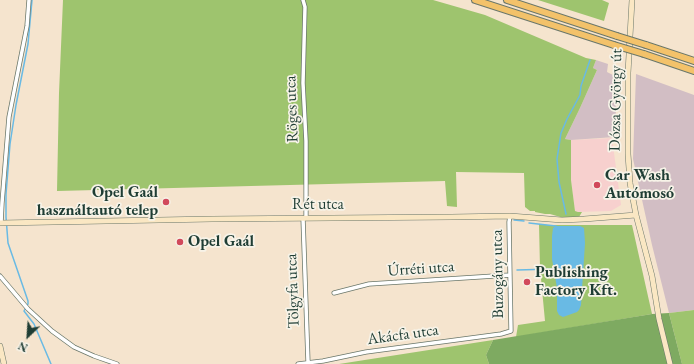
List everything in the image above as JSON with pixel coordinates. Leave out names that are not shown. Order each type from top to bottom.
[{"type":"highway","points":[[475,0],[694,71]]},
{"type":"highway","points":[[506,0],[694,61]]},
{"type":"street","points":[[1,223],[9,118],[27,26],[29,0]]},
{"type":"street","name":"Röges utca","points":[[303,0],[303,83],[306,148],[304,218]]},
{"type":"street","name":"Dózsa György út","points":[[632,0],[628,73],[628,154],[630,183],[636,215],[652,276],[659,319],[670,364]]},
{"type":"street","name":"Rét utca","points":[[1,223],[510,216],[562,220],[636,215]]},
{"type":"street","name":"Buzogány utca","points":[[510,216],[511,331]]},
{"type":"street","name":"Tölgyfa utca","points":[[304,218],[308,362]]},
{"type":"street","name":"Úrréti utca","points":[[334,293],[369,284],[510,275]]},
{"type":"street","points":[[0,276],[26,307],[46,326],[69,344],[89,354],[117,364]]},
{"type":"street","name":"Akácfa utca","points":[[298,364],[366,352],[500,334],[511,331]]},
{"type":"street","points":[[0,346],[4,364]]},
{"type":"shaded area","points":[[596,60],[608,64],[607,72],[617,77],[615,137],[571,140],[565,139],[597,70],[593,68]]},
{"type":"shaded area","points":[[636,74],[694,95],[694,310],[669,313],[652,245],[633,159]]},
{"type":"shaded area","points":[[612,138],[621,205],[611,211],[575,211],[571,180],[571,140]]},
{"type":"green space","points":[[63,0],[433,0],[485,15],[586,58],[596,60],[593,68],[597,70],[565,139],[571,140],[571,180],[575,211],[582,212],[579,217],[564,218],[530,211],[525,207],[524,173],[456,172],[457,207],[447,206],[445,181],[57,191]]},
{"type":"green space","points":[[538,0],[602,0],[609,3],[604,21]]},
{"type":"green space","points":[[539,224],[632,225],[652,314],[516,337],[518,325],[545,321],[540,268]]},
{"type":"green space","points":[[694,310],[694,364],[682,364],[669,313]]},
{"type":"green space","points":[[669,313],[682,364],[489,364],[486,355],[493,340],[652,314]]},
{"type":"green space","points":[[493,340],[486,355],[489,364],[339,364]]},
{"type":"water","points":[[556,226],[580,226],[584,228],[585,243],[581,305],[577,312],[563,317],[559,315],[557,311],[557,288],[552,259],[552,236],[553,228]]},
{"type":"waterway","points":[[32,0],[28,44],[10,144],[6,194],[6,217],[8,243],[28,301],[24,311],[34,324],[51,364]]},
{"type":"waterway","points":[[566,214],[559,182],[557,159],[561,133],[580,95],[581,86],[590,60]]},
{"type":"waterway","points":[[514,220],[524,221]]},
{"type":"waterway","points":[[529,223],[556,226]]},
{"type":"waterway","points":[[517,270],[553,269]]},
{"type":"place","name":"Car Wash Autómosó","points":[[597,185]]},
{"type":"place","name":"Opel Gaál használtautó telep","points":[[166,202]]},
{"type":"place","name":"Opel Gaál","points":[[180,242]]},
{"type":"place","name":"Publishing Factory Kft.","points":[[527,282]]}]
